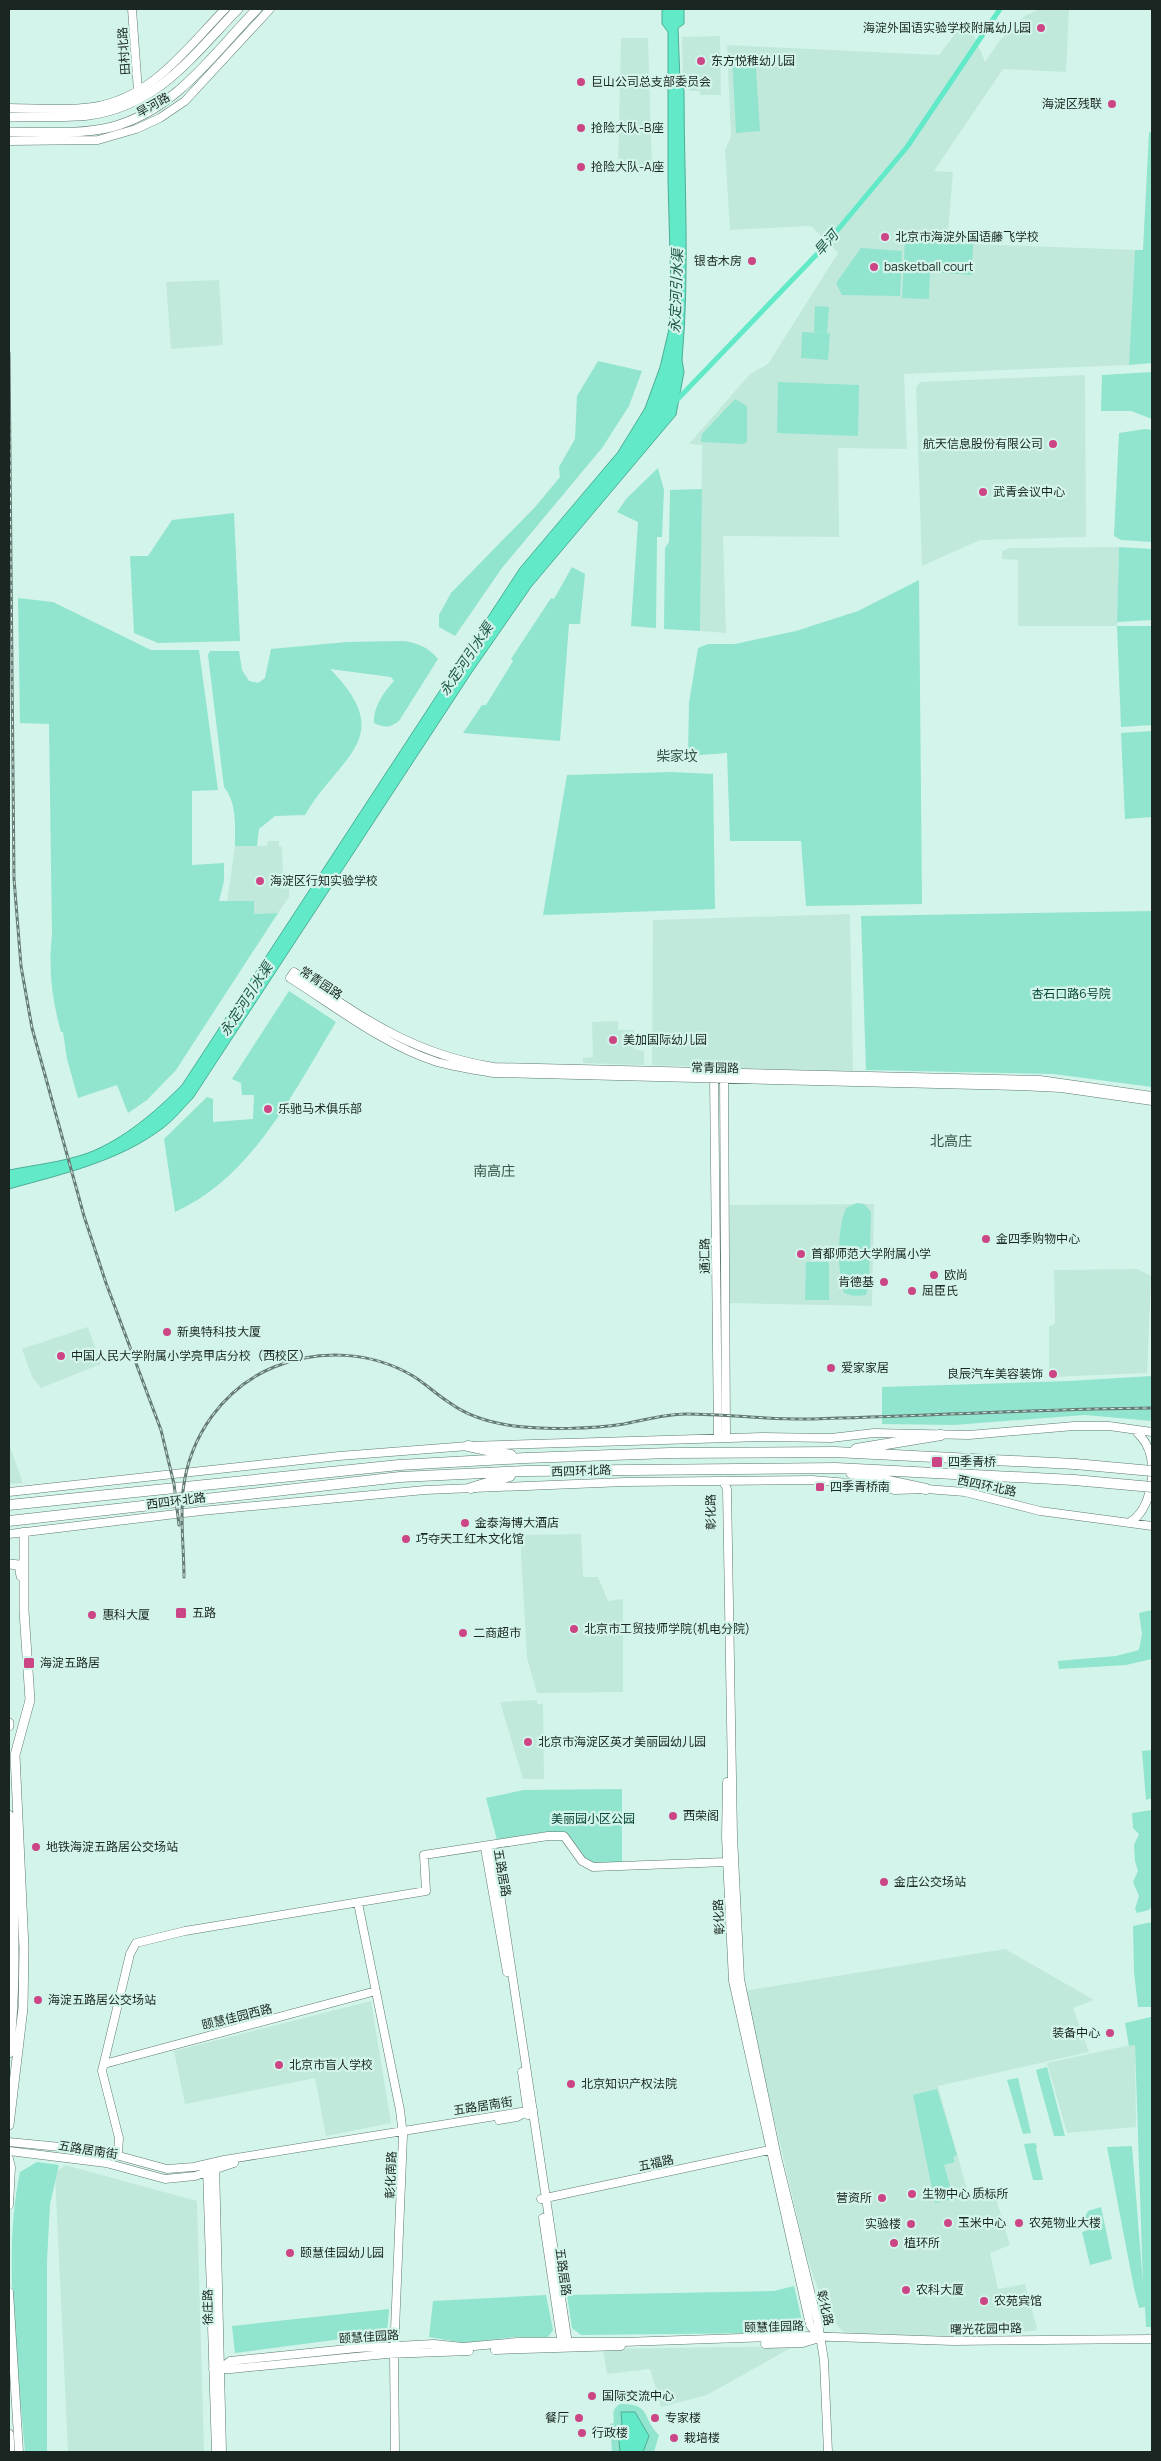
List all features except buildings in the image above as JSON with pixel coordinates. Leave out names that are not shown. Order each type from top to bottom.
[{"type":"highway","points":[[835,1452],[941,1435]]},
{"type":"highway","points":[[468,1446],[525,1458]]},
{"type":"highway","name":"西四环北路","points":[[9,1505],[399,1465],[670,1453],[835,1452],[1075,1464],[1152,1471]]},
{"type":"highway","points":[[836,1468],[865,1477],[926,1489]]},
{"type":"highway","name":"西四环北路","points":[[9,1521],[400,1478],[526,1471],[836,1468],[1074,1480],[1152,1486]]},
{"type":"highway","points":[[471,1488],[526,1471]]},
{"type":"main road","name":"旱河路","points":[[9,116],[87,115],[109,111],[140,100],[167,82],[237,9]]},
{"type":"main road","name":"旱河路","points":[[9,132],[88,130],[110,127],[136,119],[180,92],[257,9]]},
{"type":"main road","points":[[24,1532],[24,1611]]},
{"type":"main road","points":[[9,1564],[19,1565],[20,1568],[30,1700],[15,1755],[24,1948],[23,2008],[9,2124]]},
{"type":"main road","points":[[9,1815],[15,1954],[14,2010],[9,2053]]},
{"type":"main road","points":[[9,2434],[10,2452]]},
{"type":"street","name":"田村北路","points":[[132,9],[138,91]]},
{"type":"street","name":"旱河路","points":[[9,108],[92,107],[118,100],[138,91],[166,71],[225,9]]},
{"type":"street","points":[[205,30],[237,9]]},
{"type":"street","name":"旱河路","points":[[9,141],[98,140],[136,129],[160,118],[185,101],[270,9]]},
{"type":"street","name":"常青园路","points":[[714,1077],[506,1068],[461,1062],[407,1043],[364,1018],[294,972],[290,978],[388,1038],[428,1058],[452,1065],[514,1074],[714,1077],[1040,1080],[1152,1096]]},
{"type":"street","name":"通汇路","points":[[714,1077],[722,1438]]},
{"type":"street","name":"常青园路","points":[[724,1077],[1061,1088],[1152,1101]]},
{"type":"street","name":"通汇路","points":[[722,1438],[724,1077]]},
{"type":"street","points":[[9,1492],[347,1455],[468,1446],[722,1438],[831,1438],[874,1433],[969,1435],[1074,1426],[1108,1426],[1152,1432]]},
{"type":"street","points":[[1130,1522],[1142,1512],[1151,1479],[1147,1444],[1135,1430]]},
{"type":"street","name":"西四环北路","points":[[9,1534],[339,1497],[471,1488],[625,1482],[820,1480],[895,1490],[926,1489],[966,1492],[1040,1512],[1152,1526]]},
{"type":"street","name":"彰化路","points":[[724,1481],[727,1862],[733,1980],[773,2149]]},
{"type":"street","name":"彰化路","points":[[724,1481],[727,1489],[733,1836],[740,1979],[810,2325],[820,2338],[824,2360],[828,2452]]},
{"type":"street","points":[[118,2154],[119,2138],[102,2071],[130,1954],[136,1943],[235,1922],[358,1904],[426,1891],[424,1855],[484,1846],[564,1836],[582,1861],[593,1867],[727,1862]]},
{"type":"street","name":"五路居路","points":[[484,1846],[530,2110],[565,2345]]},
{"type":"street","name":"彰化南路","points":[[358,1904],[400,2110],[403,2135],[394,2354],[395,2452]]},
{"type":"street","name":"颐慧佳园西路","points":[[104,2064],[376,1992]]},
{"type":"street","name":"五路居南街","points":[[215,2165],[517,2117],[530,2110]]},
{"type":"street","name":"五路居南街","points":[[9,2150],[106,2163],[165,2179],[196,2176],[215,2165],[530,2110]]},
{"type":"street","name":"五路居南街","points":[[9,2142],[64,2146],[118,2154],[167,2169],[207,2168]]},
{"type":"street","name":"五福路","points":[[543,2198],[773,2149]]},
{"type":"street","points":[[9,2159],[11,2167],[9,2205]]},
{"type":"street","name":"徐庄路","points":[[215,2165],[216,2452]]},
{"type":"street","name":"徐庄路","points":[[207,2168],[222,2452]]},
{"type":"street","points":[[9,2292],[11,2382],[19,2452]]},
{"type":"street","name":"颐慧佳园路","points":[[217,2369],[394,2354],[565,2345],[820,2338]]},
{"type":"street","name":"曙光花园中路","points":[[820,2338],[953,2341],[1152,2338]]},
{"type":"street","name":"颐慧佳园路","points":[[217,2369],[230,2362],[357,2348],[434,2344],[463,2347],[517,2342],[565,2345]]},
{"type":"shaded area","name":"北京市海淀外国语藤飞学校","points":[[1041,9],[1069,9],[1066,72],[1003,69],[934,171],[953,172],[947,243],[1135,250],[1129,365],[904,374],[907,449],[838,448],[839,537],[723,536],[726,633],[700,631],[702,445],[689,444],[750,374],[768,364],[838,253],[811,226],[730,230],[725,150],[731,137],[727,45],[939,55],[961,26],[973,33],[985,62],[1000,40],[1026,15]]},
{"type":"shaded area","name":"东方悦稚幼儿园","points":[[720,36],[721,95],[700,95],[700,91],[689,91],[688,86],[683,86],[682,37]]},
{"type":"shaded area","points":[[621,38],[648,38],[652,170],[618,169]]},
{"type":"shaded area","points":[[219,280],[223,345],[171,349],[166,282]]},
{"type":"shaded area","points":[[1085,375],[1086,537],[980,540],[922,566],[916,388],[920,382]]},
{"type":"shaded area","points":[[1119,547],[1117,626],[1018,626],[1018,560],[1002,559],[1002,551],[1009,548]]},
{"type":"shaded area","name":"海淀区行知实验学校","points":[[268,841],[279,841],[279,846],[282,847],[283,874],[290,873],[289,897],[278,913],[253,914],[227,902],[235,846],[267,846]]},
{"type":"shaded area","points":[[850,914],[853,1072],[652,1065],[653,920]]},
{"type":"shaded area","name":"美加国际幼儿园","points":[[618,1021],[618,1030],[634,1030],[634,1049],[644,1051],[644,1065],[583,1063],[583,1058],[593,1057],[592,1022]]},
{"type":"shaded area","name":"首都师范大学附属小学","points":[[874,1204],[872,1306],[729,1303],[730,1205]]},
{"type":"shaded area","points":[[1138,1269],[1151,1276],[1147,1373],[1049,1377],[1049,1326],[1055,1324],[1054,1270]]},
{"type":"shaded area","name":"中国人民大学附属小学亮甲店分校（西校区）","points":[[88,1327],[101,1364],[41,1388],[32,1377],[22,1349]]},
{"type":"shaded area","points":[[9,1444],[23,1483],[9,1484]]},
{"type":"shaded area","name":"北京市工贸技师学院(机电分院)","points":[[581,1534],[583,1577],[598,1577],[608,1601],[623,1599],[623,1692],[537,1693],[527,1658],[520,1535]]},
{"type":"shaded area","name":"北京市海淀区英才美丽园幼儿园","points":[[537,1700],[537,1704],[543,1704],[544,1779],[523,1779],[500,1702]]},
{"type":"shaded area","points":[[1005,1949],[1094,2000],[1073,2008],[1089,2052],[938,2086],[969,2196],[993,2189],[1010,2245],[990,2253],[998,2289],[1025,2284],[1037,2328],[1035,2331],[950,2336],[846,2334],[839,2328],[822,2302],[806,2254],[744,1991]]},
{"type":"shaded area","name":"北京市盲人学校","points":[[371,2001],[391,2123],[326,2136],[315,2078],[185,2104],[174,2051]]},
{"type":"shaded area","points":[[1135,2044],[1136,2127],[1067,2133],[1047,2063]]},
{"type":"shaded area","points":[[65,2165],[197,2201],[204,2452],[68,2452],[55,2173]]},
{"type":"shaded area","points":[[794,2346],[707,2395],[661,2407],[650,2369],[607,2374],[603,2349]]},
{"type":"green space","points":[[755,53],[760,131],[736,133],[732,55]]},
{"type":"green space","points":[[1149,132],[1152,133],[1152,363],[1129,365],[1135,250],[1143,250]]},
{"type":"green space","points":[[905,241],[973,244],[972,275],[930,272],[929,299],[902,298]]},
{"type":"green space","name":"basketball court","points":[[861,248],[902,251],[900,296],[842,295],[836,283]]},
{"type":"green space","points":[[815,306],[829,307],[827,333],[830,334],[828,360],[801,358],[802,332],[824,333],[814,332]]},
{"type":"green space","points":[[598,361],[642,371],[629,406],[602,448],[502,568],[455,636],[439,627],[439,615],[451,593],[536,506],[560,477],[559,467],[575,439],[577,396]]},
{"type":"green space","points":[[1152,372],[1152,419],[1131,411],[1101,411],[1102,375]]},
{"type":"green space","points":[[778,382],[859,385],[858,436],[777,433]]},
{"type":"green space","points":[[735,399],[747,406],[747,442],[744,444],[701,442],[702,434]]},
{"type":"green space","points":[[1145,429],[1152,430],[1152,542],[1121,540],[1114,536],[1119,433]]},
{"type":"green space","points":[[658,468],[664,490],[662,537],[657,537],[656,628],[631,626],[638,522],[617,512],[627,498]]},
{"type":"green space","points":[[702,489],[700,631],[664,629],[665,548],[669,542],[670,490]]},
{"type":"green space","points":[[234,513],[240,641],[158,643],[134,633],[130,556],[148,556],[172,520]]},
{"type":"green space","points":[[1119,547],[1152,549],[1152,620],[1117,622]]},
{"type":"green space","points":[[572,567],[585,574],[580,624],[569,624],[560,741],[463,733],[482,705],[486,705],[513,661],[511,659],[551,598],[554,599]]},
{"type":"green space","points":[[919,580],[922,904],[806,906],[801,841],[730,841],[727,753],[688,756],[689,703],[698,648],[708,644],[735,644],[796,631],[858,611]]},
{"type":"green space","points":[[18,598],[53,602],[151,650],[199,650],[218,790],[192,791],[192,865],[224,863],[224,881],[219,901],[254,901],[254,914],[278,913],[176,1070],[147,1100],[128,1113],[117,1085],[78,1098],[67,1059],[63,1032],[61,1032],[55,1008],[51,972],[49,724],[20,723]]},
{"type":"green space","points":[[1117,626],[1152,626],[1152,725],[1121,727]]},
{"type":"green space","points":[[403,641],[422,646],[438,659],[399,721],[387,726],[374,723],[377,706],[394,681],[391,677],[330,669],[350,693],[360,712],[361,730],[356,745],[305,815],[275,816],[259,829],[257,846],[235,846],[233,807],[224,787],[208,655],[210,651],[239,651],[242,670],[249,681],[258,683],[265,678],[271,649],[346,642]]},
{"type":"green space","points":[[1152,731],[1152,817],[1125,819],[1121,733]]},
{"type":"green space","points":[[672,772],[713,774],[715,909],[543,915],[567,775]]},
{"type":"green space","name":"杏石口路6号院","points":[[1152,911],[1152,1087],[1054,1074],[866,1070],[861,916]]},
{"type":"green space","name":"乐驰马术俱乐部","points":[[289,991],[336,1022],[287,1103],[249,1155],[203,1197],[175,1212],[164,1139],[207,1097],[213,1099],[213,1122],[253,1119],[254,1095],[242,1095],[241,1083],[232,1079]]},
{"type":"green space","points":[[857,1203],[864,1204],[871,1212],[869,1285],[866,1295],[854,1296],[844,1293],[840,1274],[839,1250],[841,1227],[846,1208]]},
{"type":"green space","points":[[806,1262],[829,1262],[829,1300],[805,1300]]},
{"type":"green space","points":[[1152,1376],[1152,1421],[1085,1415],[954,1425],[882,1424],[882,1387],[1069,1381]]},
{"type":"green space","points":[[1152,1610],[1152,1659],[1126,1665],[1059,1669],[1058,1661],[1116,1656],[1139,1650],[1142,1634],[1139,1613]]},
{"type":"green space","points":[[1152,1750],[1152,1798],[1146,1800],[1142,1751]]},
{"type":"green space","name":"美丽园小区公园","points":[[622,1789],[622,1863],[601,1864],[588,1860],[567,1834],[542,1834],[497,1840],[486,1798],[524,1790]]},
{"type":"green space","points":[[1152,1810],[1152,1906],[1149,1910],[1137,1913],[1135,1909],[1139,1896],[1133,1882],[1138,1871],[1134,1845],[1139,1834],[1133,1828],[1132,1813]]},
{"type":"green space","points":[[1152,1922],[1151,2007],[1138,2007],[1134,1972],[1133,1926]]},
{"type":"green space","points":[[1151,2017],[1152,2327],[1146,2327],[1145,2307],[1139,2308],[1134,2288],[1107,2147],[1132,2146],[1143,2284],[1135,2045],[1129,2046],[1125,2023]]},
{"type":"green space","points":[[1047,2067],[1065,2136],[1054,2136],[1036,2070]]},
{"type":"green space","points":[[1018,2078],[1031,2133],[1023,2134],[1007,2080]]},
{"type":"green space","points":[[937,2089],[957,2155],[953,2157],[955,2162],[944,2165],[954,2199],[935,2203],[913,2095]]},
{"type":"green space","points":[[1035,2143],[1043,2180],[1033,2180],[1024,2144]]},
{"type":"green space","points":[[37,2162],[59,2165],[50,2204],[47,2261],[47,2452],[25,2452],[13,2311],[12,2239],[20,2172]]},
{"type":"green space","points":[[1101,2207],[1112,2259],[1090,2265],[1082,2232],[1088,2230],[1085,2217],[1088,2211]]},
{"type":"green space","points":[[794,2286],[803,2325],[796,2331],[763,2333],[581,2335],[572,2328],[567,2295],[774,2291]]},
{"type":"green space","points":[[546,2295],[553,2330],[548,2337],[515,2337],[465,2343],[429,2337],[433,2301]]},
{"type":"green space","points":[[389,2309],[387,2333],[235,2353],[232,2326]]},
{"type":"green space","points":[[620,2404],[637,2406],[645,2413],[653,2429],[659,2435],[654,2452],[612,2452],[610,2424],[614,2423],[614,2412]]},
{"type":"water","name":"永定河引水渠","points":[[662,9],[684,9],[684,24],[678,28],[680,82],[684,90],[686,292],[682,360],[684,372],[676,415],[531,587],[472,672],[193,1098],[167,1125],[146,1140],[127,1150],[89,1166],[9,1189],[9,1170],[69,1159],[101,1147],[138,1124],[182,1085],[520,568],[618,452],[645,408],[660,367],[669,329],[671,290],[668,181],[668,32],[662,24]]},
{"type":"water","points":[[621,2412],[635,2412],[649,2436],[643,2452],[620,2452],[618,2431],[622,2424]]},
{"type":"waterway","name":"旱河","points":[[675,402],[820,251],[907,147],[1000,9]]},
{"type":"railway","points":[[9,353],[14,879],[21,966],[32,1028],[84,1216],[106,1283],[161,1430],[174,1484],[179,1525]]},
{"type":"railway","points":[[184,1577],[183,1491],[187,1471],[201,1434],[224,1401],[239,1388],[256,1376],[274,1367],[309,1357],[345,1355],[380,1362],[413,1376],[445,1400],[473,1416],[497,1423],[527,1427],[598,1427],[678,1414],[813,1419],[1152,1408]]},
{"type":"place","name":"海淀外国语实验学校附属幼儿园","points":[[1041,28]]},
{"type":"place","name":"东方悦稚幼儿园","points":[[701,61]]},
{"type":"place","name":"巨山公司总支部委员会","points":[[581,82]]},
{"type":"place","name":"海淀区残联","points":[[1112,104]]},
{"type":"place","name":"抢险大队-B座","points":[[581,128]]},
{"type":"place","name":"抢险大队-A座","points":[[581,167]]},
{"type":"place","name":"北京市海淀外国语藤飞学校","points":[[885,237]]},
{"type":"place","name":"银杏木房","points":[[752,261]]},
{"type":"place","name":"basketball court","points":[[874,267]]},
{"type":"place","name":"航天信息股份有限公司","points":[[1053,444]]},
{"type":"place","name":"武青会议中心","points":[[983,492]]},
{"type":"place","name":"海淀区行知实验学校","points":[[260,881]]},
{"type":"place","name":"美加国际幼儿园","points":[[613,1040]]},
{"type":"place","name":"乐驰马术俱乐部","points":[[268,1109]]},
{"type":"place","name":"金四季购物中心","points":[[986,1239]]},
{"type":"place","name":"首都师范大学附属小学","points":[[801,1254]]},
{"type":"place","name":"欧尚","points":[[934,1275]]},
{"type":"place","name":"肯德基","points":[[884,1282]]},
{"type":"place","name":"屈臣氏","points":[[912,1291]]},
{"type":"place","name":"新奥特科技大厦","points":[[167,1332]]},
{"type":"place","name":"中国人民大学附属小学亮甲店分校（西校区）","points":[[61,1356]]},
{"type":"place","name":"爱家家居","points":[[831,1368]]},
{"type":"place","name":"良辰汽车美容装饰","points":[[1053,1374]]},
{"type":"place","name":"四季青桥","points":[[937,1462]]},
{"type":"place","name":"四季青桥南","points":[[820,1487]]},
{"type":"place","name":"金泰海博大酒店","points":[[465,1523]]},
{"type":"place","name":"巧夺天工红木文化馆","points":[[406,1539]]},
{"type":"place","name":"五路","points":[[181,1613]]},
{"type":"place","name":"惠科大厦","points":[[92,1615]]},
{"type":"place","name":"北京市工贸技师学院(机电分院)","points":[[574,1629]]},
{"type":"place","name":"二商超市","points":[[463,1633]]},
{"type":"place","name":"海淀五路居","points":[[29,1663]]},
{"type":"place","name":"北京市海淀区英才美丽园幼儿园","points":[[528,1742]]},
{"type":"place","name":"西荣阁","points":[[673,1816]]},
{"type":"place","name":"地铁海淀五路居公交场站","points":[[36,1847]]},
{"type":"place","name":"金庄公交场站","points":[[884,1882]]},
{"type":"place","name":"海淀五路居公交场站","points":[[38,2000]]},
{"type":"place","name":"装备中心","points":[[1110,2033]]},
{"type":"place","name":"北京市盲人学校","points":[[279,2065]]},
{"type":"place","name":"北京知识产权法院","points":[[571,2084]]},
{"type":"place","name":"生物中心 质标所","points":[[912,2194]]},
{"type":"place","name":"营资所","points":[[882,2198]]},
{"type":"place","name":"玉米中心","points":[[948,2223]]},
{"type":"place","name":"农苑物业大楼","points":[[1019,2223]]},
{"type":"place","name":"实验楼","points":[[911,2224]]},
{"type":"place","name":"植环所","points":[[894,2243]]},
{"type":"place","name":"颐慧佳园幼儿园","points":[[290,2253]]},
{"type":"place","name":"农科大厦","points":[[906,2290]]},
{"type":"place","name":"农苑宾馆","points":[[984,2301]]},
{"type":"place","name":"国际交流中心","points":[[592,2396]]},
{"type":"place","name":"餐厅","points":[[579,2418]]},
{"type":"place","name":"专家楼","points":[[655,2418]]},
{"type":"place","name":"行政楼","points":[[582,2433]]},
{"type":"place","name":"栽培楼","points":[[674,2438]]},
{"type":"district","name":"柴家坟","points":[[677,756]]},
{"type":"district","name":"北高庄","points":[[951,1141]]},
{"type":"district","name":"南高庄","points":[[494,1171]]}]
